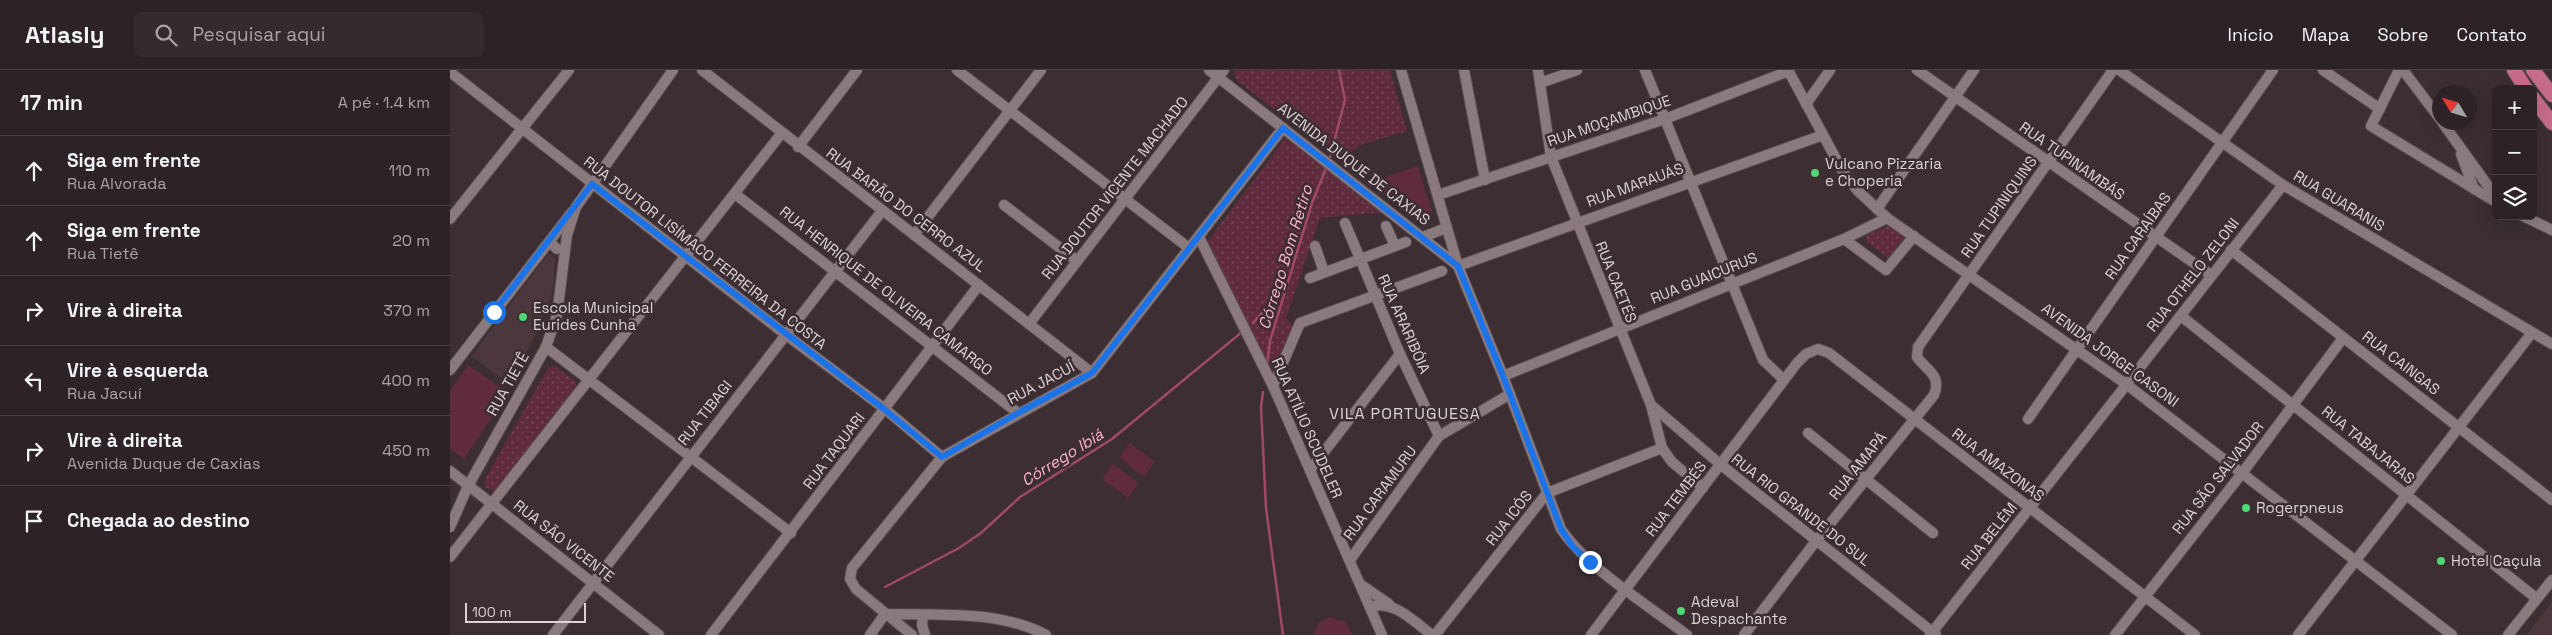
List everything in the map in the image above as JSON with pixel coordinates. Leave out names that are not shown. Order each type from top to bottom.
[{"type":"highway","points":[[2514,70],[2523,85]]},
{"type":"highway","points":[[2533,70],[2552,95]]},
{"type":"highway","points":[[2537,103],[2552,123]]},
{"type":"street","points":[[450,219],[569,70]]},
{"type":"street","name":"RUA TIETÊ","points":[[450,527],[468,486],[546,348],[561,292],[557,247],[563,231],[576,207],[673,70]]},
{"type":"street","name":"RUA BARÃO DO CERRO AZUL","points":[[702,70],[781,134],[914,234],[1092,373]]},
{"type":"street","points":[[798,147],[858,70]]},
{"type":"street","points":[[957,70],[1189,248]]},
{"type":"street","points":[[914,234],[1041,70]]},
{"type":"street","name":"AVENIDA DUQUE DE CAXIAS","points":[[1209,70],[1221,74],[1283,128],[1458,266],[1503,376],[1561,529],[1573,547],[1687,635]]},
{"type":"street","points":[[1401,70],[1458,266]]},
{"type":"street","points":[[1464,70],[1485,180]]},
{"type":"street","name":"RUA CAETÉS","points":[[1538,70],[1551,157],[1618,328],[1651,405],[1662,448],[1672,462],[1703,488]]},
{"type":"street","points":[[1540,83],[1577,70]]},
{"type":"street","points":[[1645,70],[1730,284],[1763,360],[1784,380]]},
{"type":"street","points":[[1806,104],[1830,70]]},
{"type":"street","name":"RUA TUPINAMBÁS","points":[[1917,70],[2211,275]]},
{"type":"street","points":[[1877,209],[1974,70]]},
{"type":"street","name":"RUA TUPINIQUINS","points":[[1926,336],[2113,70]]},
{"type":"street","name":"RUA GUARANIS","points":[[2119,70],[2283,185],[2531,334],[2552,344]]},
{"type":"street","name":"RUA CARAÍBAS","points":[[2028,419],[2273,70]]},
{"type":"street","points":[[2323,70],[2380,109]]},
{"type":"street","points":[[2399,70],[2371,126],[2492,200]]},
{"type":"street","points":[[2403,70],[2432,108]]},
{"type":"street","name":"RUA MOÇAMBIQUE","points":[[1438,195],[1665,119],[1789,71]]},
{"type":"street","name":"AVENIDA JORGE CASONI","points":[[1789,71],[1842,170],[1857,190],[1877,209],[2126,384],[2356,559],[2452,635]]},
{"type":"street","name":"RUA DOUTOR LISÍMACO FERREIRA DA COSTA","points":[[450,72],[522,130],[884,409],[942,457]]},
{"type":"street","name":"RUA DOUTOR VICENTE MACHADO","points":[[1029,324],[1221,74]]},
{"type":"street","name":"RUA JACUÍ","points":[[885,614],[852,586],[850,573],[942,457],[1092,373],[1283,128]]},
{"type":"street","points":[[2448,130],[2492,192]]},
{"type":"street","points":[[450,556],[781,134]]},
{"type":"street","name":"RUA MARAUÁS","points":[[1458,266],[1690,180],[1823,135]]},
{"type":"street","points":[[2456,142],[2474,189]]},
{"type":"street","name":"RUA OTHELO ZELONI","points":[[2126,384],[2283,185]]},
{"type":"street","name":"RUA HENRIQUE DE OLIVEIRA CAMARGO","points":[[735,194],[933,345],[1018,413]]},
{"type":"street","points":[[1004,205],[1077,261]]},
{"type":"street","name":"RUA TIBAGI","points":[[553,635],[882,211]]},
{"type":"street","name":"RUA GUAICURUS","points":[[1503,376],[1618,328],[1844,239],[1888,218]]},
{"type":"street","points":[[2531,220],[2552,230]]},
{"type":"street","name":"RUA ARARIBÓIA","points":[[1345,223],[1400,354],[1439,436]]},
{"type":"street","points":[[1386,226],[1395,246]]},
{"type":"street","points":[[1423,237],[1446,228]]},
{"type":"street","points":[[450,370],[542,252],[557,247],[563,231]]},
{"type":"street","points":[[1859,232],[1858,241],[1862,252]]},
{"type":"street","name":"RUA ATÍLIO SCUDELER","points":[[1198,236],[1273,386],[1382,635]]},
{"type":"street","points":[[1844,239],[1886,270],[1914,236]]},
{"type":"street","points":[[1310,278],[1406,242]]},
{"type":"street","points":[[1315,246],[1324,272]]},
{"type":"street","name":"RUA CAINGAS","points":[[2231,250],[2552,500]]},
{"type":"street","points":[[1273,386],[1300,323],[1442,271]]},
{"type":"street","name":"RUA TAQUARI","points":[[711,635],[791,533],[979,285]]},
{"type":"street","name":"RUA TABAJARAS","points":[[2181,316],[2536,598]]},
{"type":"street","points":[[2298,635],[2531,334]]},
{"type":"street","name":"RUA AMAPÁ","points":[[1744,635],[1816,541],[1915,420],[1937,388],[1934,375],[1917,357],[1918,347],[1926,336]]},
{"type":"street","name":"RUA SÃO SALVADOR","points":[[2115,635],[2243,472],[2343,338]]},
{"type":"street","points":[[546,348],[589,378],[791,533]]},
{"type":"street","name":"RUA AMAZONAS","points":[[1784,380],[1806,354],[1818,349],[1829,353],[2195,635]]},
{"type":"street","points":[[1310,470],[1400,354]]},
{"type":"street","name":"RUA TEMBÉS","points":[[1591,635],[1784,380]]},
{"type":"street","name":"RUA BELÉM","points":[[1933,634],[2126,384]]},
{"type":"street","name":"RUA CARAMURU","points":[[1350,560],[1439,436],[1510,394]]},
{"type":"street","name":"RUA RIO GRANDE DO SUL","points":[[1651,405],[1721,465],[1933,634]]},
{"type":"street","points":[[1808,433],[1933,533]]},
{"type":"street","name":"RUA ICÓS","points":[[1434,635],[1547,493],[1662,448]]},
{"type":"street","name":"RUA SÃO VICENTE","points":[[450,471],[660,635]]},
{"type":"street","points":[[2508,635],[2552,580]]},
{"type":"street","points":[[1360,584],[1434,635]]},
{"type":"street","points":[[1370,606],[1381,604],[1392,606]]},
{"type":"street","points":[[885,614],[977,617],[1018,624],[1046,635]]},
{"type":"street","points":[[870,635],[885,614]]},
{"type":"street","points":[[885,614],[912,635]]},
{"type":"street","points":[[923,615],[922,625],[925,635]]},
{"type":"shaded area","points":[[1234,70],[1390,70],[1407,131],[1359,146],[1340,160],[1236,80]]},
{"type":"shaded area","points":[[1287,136],[1385,212],[1320,218],[1286,319],[1294,327],[1273,373],[1207,242]]},
{"type":"shaded area","points":[[1418,166],[1432,212],[1431,220],[1425,224],[1418,221],[1370,182]]},
{"type":"shaded area","points":[[1891,225],[1905,236],[1888,258],[1867,242],[1866,235]]},
{"type":"shaded area","name":"Escola Municipal Eurides Cunha","points":[[549,253],[555,258],[553,289],[548,308],[511,385],[471,356]]},
{"type":"shaded area","points":[[468,365],[509,393],[464,459],[450,449],[450,391]]},
{"type":"shaded area","points":[[555,366],[576,382],[576,387],[495,491],[485,487],[486,477],[548,368]]},
{"type":"shaded area","points":[[1130,443],[1155,462],[1144,477],[1119,457]]},
{"type":"shaded area","points":[[1113,464],[1139,483],[1128,498],[1102,479]]},
{"type":"shaded area","points":[[2552,602],[2552,635],[2526,635]]},
{"type":"shaded area","points":[[1330,617],[1346,622],[1353,635],[1313,635],[1319,622]]},
{"type":"waterway","name":"Córrego Bom Retiro","points":[[1329,161],[1345,100],[1339,70]]},
{"type":"waterway","name":"Córrego Bom Retiro","points":[[1267,365],[1270,341],[1312,203],[1327,166]]},
{"type":"waterway","name":"Córrego Ibiá","points":[[1253,323],[1288,284]]},
{"type":"waterway","name":"Córrego Ibiá","points":[[885,587],[959,548],[981,533],[1020,497],[1112,439],[1242,332]]},
{"type":"waterway","name":"Córrego Bom Retiro","points":[[1263,392],[1261,407],[1266,508],[1283,635]]},
{"type":"place","name":"Vulcano Pizzaria e Choperia","points":[[1815,173]]},
{"type":"place","name":"Escola Municipal Eurides Cunha","points":[[523,317]]},
{"type":"place","name":"Rogerpneus","points":[[2246,508]]},
{"type":"place","name":"Hotel Caçula","points":[[2441,561]]},
{"type":"place","name":"Adeval Despachante","points":[[1681,611]]},
{"type":"district","name":"VILA PORTUGUESA","points":[[1405,413]]},
{"type":"route","points":[[494,312],[550,242],[592,184],[884,409],[942,457],[1092,373],[1283,128],[1430,242],[1458,266],[1503,376],[1561,529],[1573,547],[1590,562]]}]
